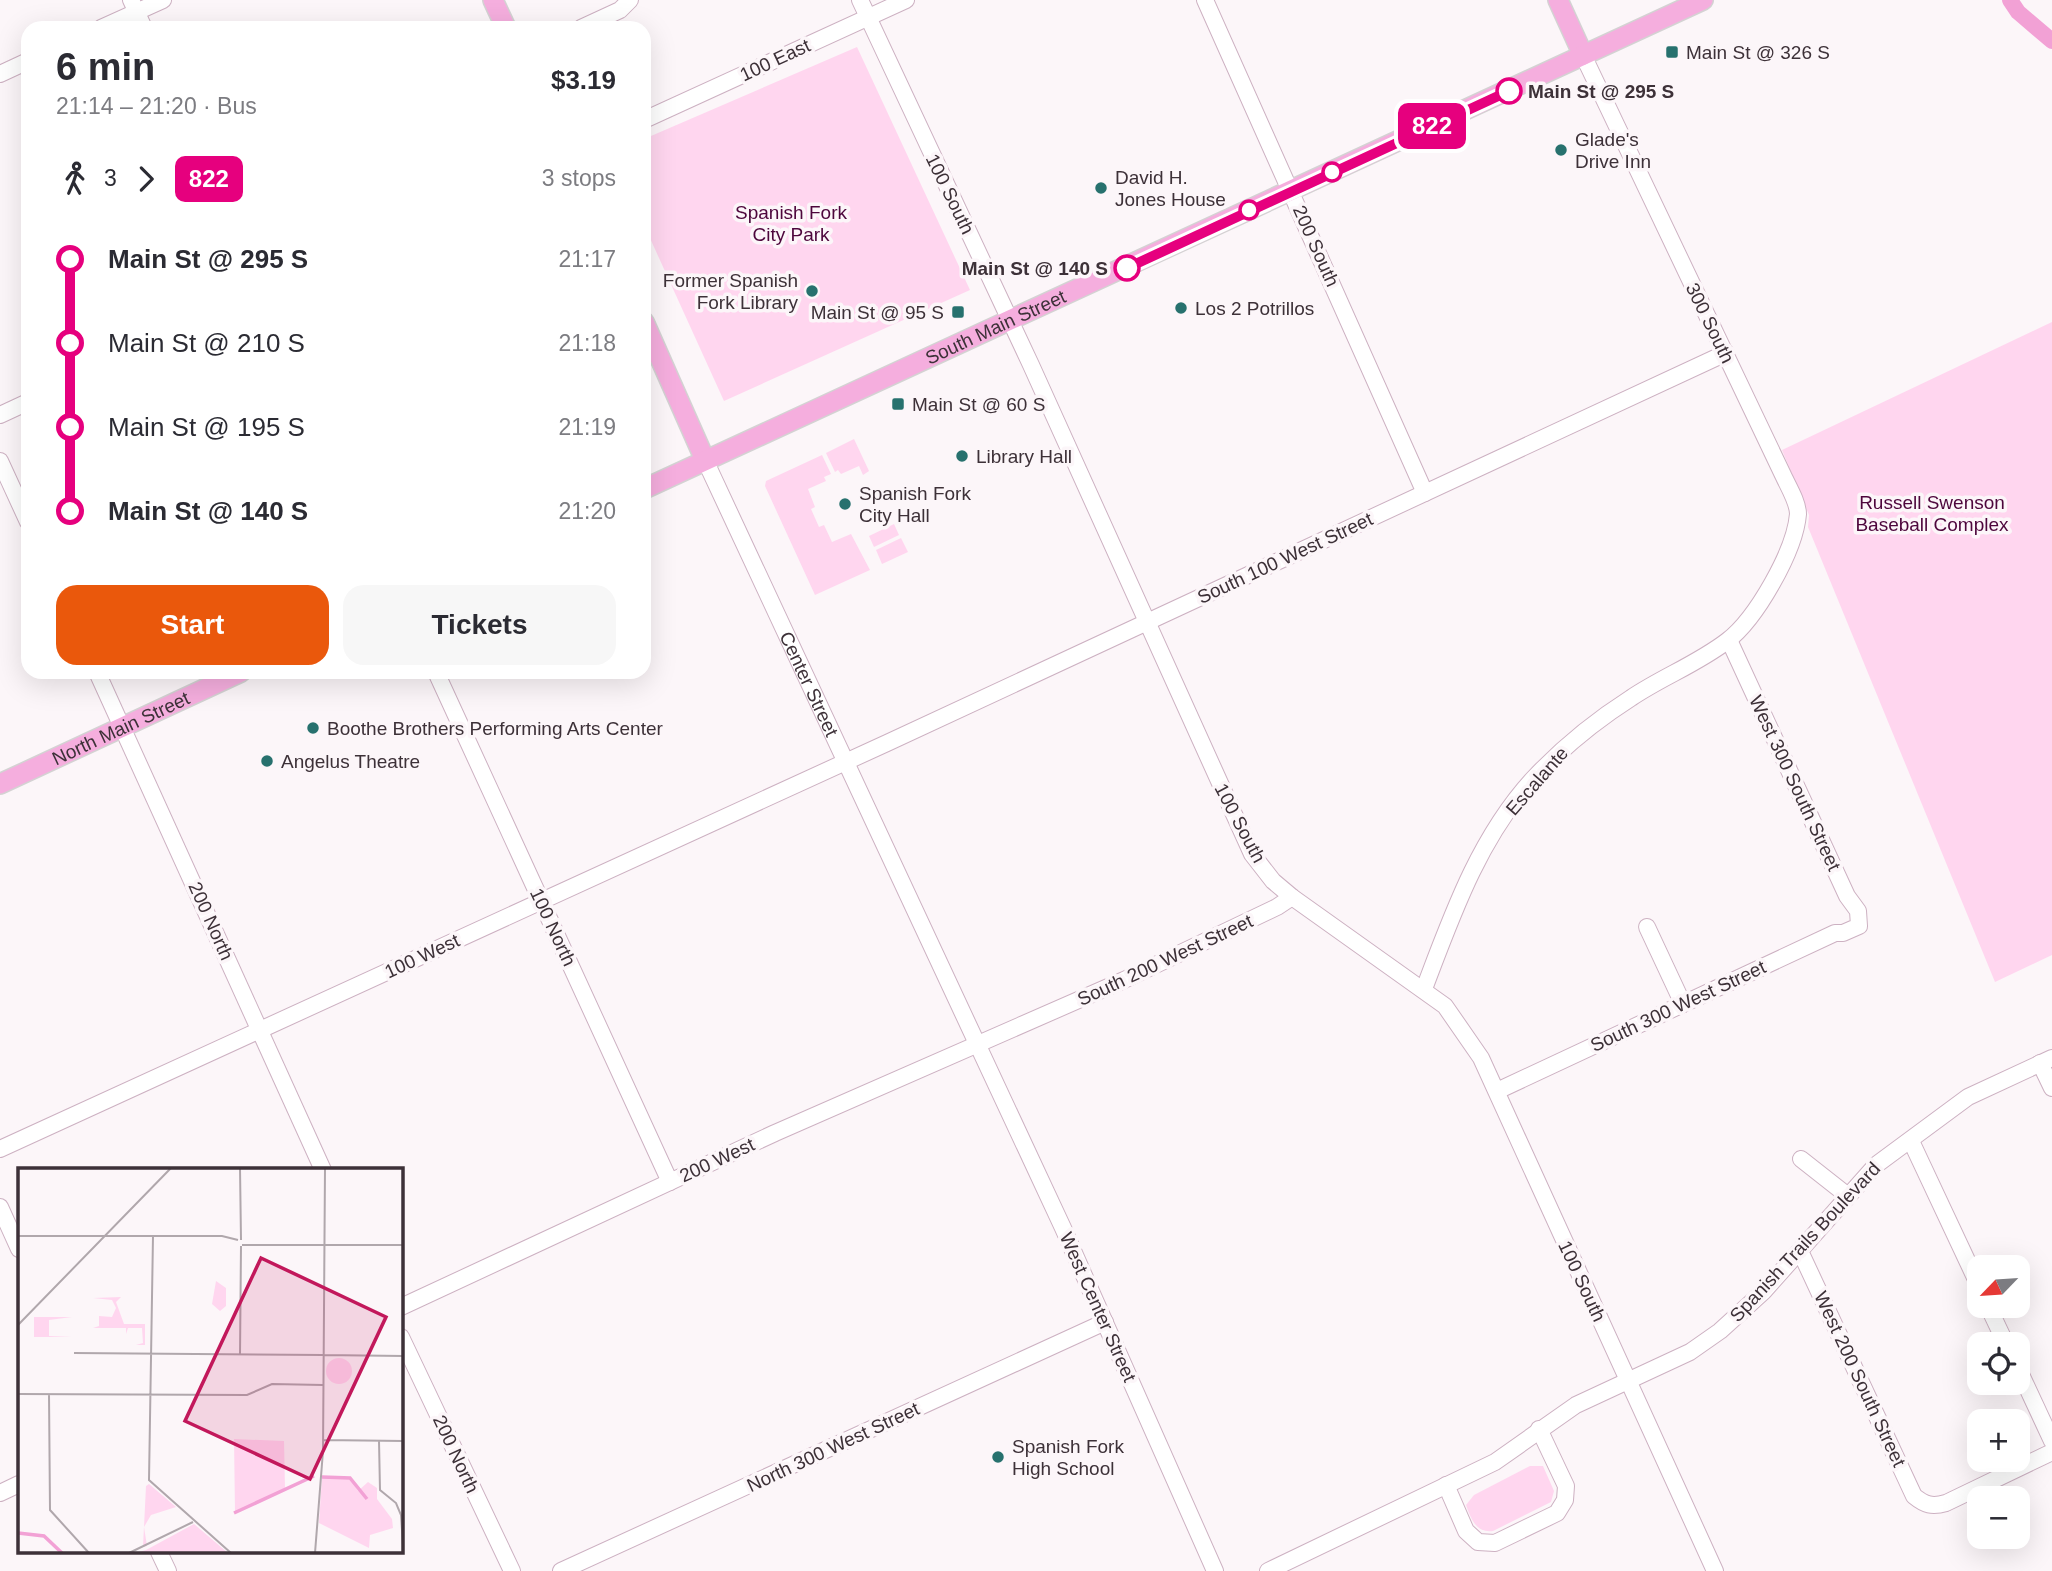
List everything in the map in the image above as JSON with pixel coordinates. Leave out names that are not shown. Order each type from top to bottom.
[{"type":"main road","points":[[493,0],[503,21]]},
{"type":"main road","name":"300 South","points":[[1558,0],[1583,55]]},
{"type":"main road","name":"South Main Street","points":[[705,460],[1703,0]]},
{"type":"main road","name":"Center Street","points":[[651,338],[705,460]]},
{"type":"main road","points":[[651,486],[705,460]]},
{"type":"main road","name":"North Main Street","points":[[0,784],[226,679]]},
{"type":"street","points":[[112,21],[134,6],[163,0]]},
{"type":"street","points":[[596,21],[621,9],[630,0]]},
{"type":"street","name":"100 South","points":[[860,0],[1010,320],[1242,836],[1273,881],[1424,989],[1445,1006],[1461,1026],[1497,1091],[1715,1571]]},
{"type":"street","name":"100 East","points":[[651,117],[906,0]]},
{"type":"street","name":"200 South","points":[[1205,0],[1425,493]]},
{"type":"street","name":"300 South","points":[[1583,55],[1642,183],[1726,353],[1798,511],[1795,533],[1783,561],[1750,617],[1729,640]]},
{"type":"street","points":[[0,74],[21,64]]},
{"type":"street","name":"South 100 West Street","points":[[844,762],[1726,353]]},
{"type":"street","points":[[0,415],[21,405]]},
{"type":"street","name":"Center Street","points":[[705,460],[977,1046]]},
{"type":"street","points":[[0,461],[21,507]]},
{"type":"street","name":"West 300 South Street","points":[[1729,640],[1847,896],[1858,911],[1859,926]]},
{"type":"street","name":"Escalante","points":[[1424,989],[1445,932],[1486,842],[1532,780],[1594,723],[1631,697],[1704,657],[1729,640]]},
{"type":"street","name":"200 North","points":[[100,679],[322,1168]]},
{"type":"street","name":"100 North","points":[[439,679],[670,1182]]},
{"type":"street","name":"100 West","points":[[0,1149],[844,762]]},
{"type":"street","name":"South 200 West Street","points":[[1036,1019],[1249,920],[1292,897]]},
{"type":"street","name":"South 300 West Street","points":[[1497,1091],[1835,933],[1843,933],[1859,926]]},
{"type":"street","points":[[1647,927],[1683,1003]]},
{"type":"street","name":"200 West","points":[[402,1307],[670,1182],[1036,1019]]},
{"type":"street","name":"West Center Street","points":[[977,1046],[1105,1322],[1215,1571]]},
{"type":"street","points":[[2046,1060],[2052,1088]]},
{"type":"street","name":"Spanish Trails Boulevard","points":[[1268,1571],[1495,1462],[1576,1405],[1690,1352],[1720,1331],[1764,1291],[1876,1165],[1968,1097],[2046,1060]]},
{"type":"street","points":[[1910,1141],[1967,1261]]},
{"type":"street","points":[[1801,1159],[1848,1196]]},
{"type":"street","points":[[0,1208],[18,1247]]},
{"type":"street","name":"West 200 South Street","points":[[1800,1251],[1914,1496],[1923,1504],[1935,1506],[1946,1503],[2052,1452]]},
{"type":"street","name":"North 300 West Street","points":[[561,1571],[1105,1322]]},
{"type":"street","name":"200 North","points":[[402,1339],[512,1571]]},
{"type":"street","points":[[2030,1394],[2052,1441]]},
{"type":"street","points":[[1446,1485],[1466,1531],[1478,1542],[1495,1543],[1558,1513],[1565,1500],[1566,1486],[1539,1429]]},
{"type":"street","points":[[0,1493],[18,1484]]},
{"type":"street","points":[[160,1554],[168,1571]]},
{"type":"green space","name":"Spanish Fork City Park","points":[[857,47],[970,290],[724,401],[651,240],[651,136]]},
{"type":"green space","name":"Russell Swenson Baseball Complex","points":[[2052,322],[2052,955],[1995,982],[1808,527],[1809,515],[1782,450]]},
{"type":"green space","points":[[854,439],[869,471],[863,475],[859,466],[841,474],[838,470],[835,472],[826,453]]},
{"type":"green space","points":[[822,455],[831,474],[824,477],[826,481],[808,489],[815,507],[811,509],[819,527],[824,525],[832,542],[851,534],[870,570],[815,595],[765,486],[766,481]]},
{"type":"green space","points":[[894,524],[899,535],[874,547],[869,536]]},
{"type":"green space","points":[[901,538],[908,552],[882,564],[876,550]]},
{"type":"green space","points":[[1530,1466],[1543,1466],[1554,1491],[1551,1502],[1493,1531],[1478,1527],[1466,1505],[1474,1495]]},
{"type":"waterway","points":[[2010,0],[2018,12],[2052,41]]},
{"type":"bus line","name":"822","points":[[1127,268],[1509,91]]},
{"type":"place","name":"Main St @ 326 S","points":[[1672,52]]},
{"type":"place","name":"Main St @ 295 S","points":[[1509,91]]},
{"type":"place","name":"Glade's Drive Inn","points":[[1561,150]]},
{"type":"place","name":"David H. Jones House","points":[[1101,188]]},
{"type":"place","name":"Main St @ 140 S","points":[[1127,268]]},
{"type":"place","name":"Former Spanish Fork Library","points":[[812,291]]},
{"type":"place","name":"Los 2 Potrillos","points":[[1181,308]]},
{"type":"place","name":"Main St @ 95 S","points":[[958,312]]},
{"type":"place","name":"Main St @ 60 S","points":[[898,404]]},
{"type":"place","name":"Library Hall","points":[[962,456]]},
{"type":"place","name":"Spanish Fork City Hall","points":[[845,504]]},
{"type":"place","name":"Boothe Brothers Performing Arts Center","points":[[313,728]]},
{"type":"place","name":"Angelus Theatre","points":[[267,761]]},
{"type":"place","name":"Spanish Fork High School","points":[[998,1457]]}]
